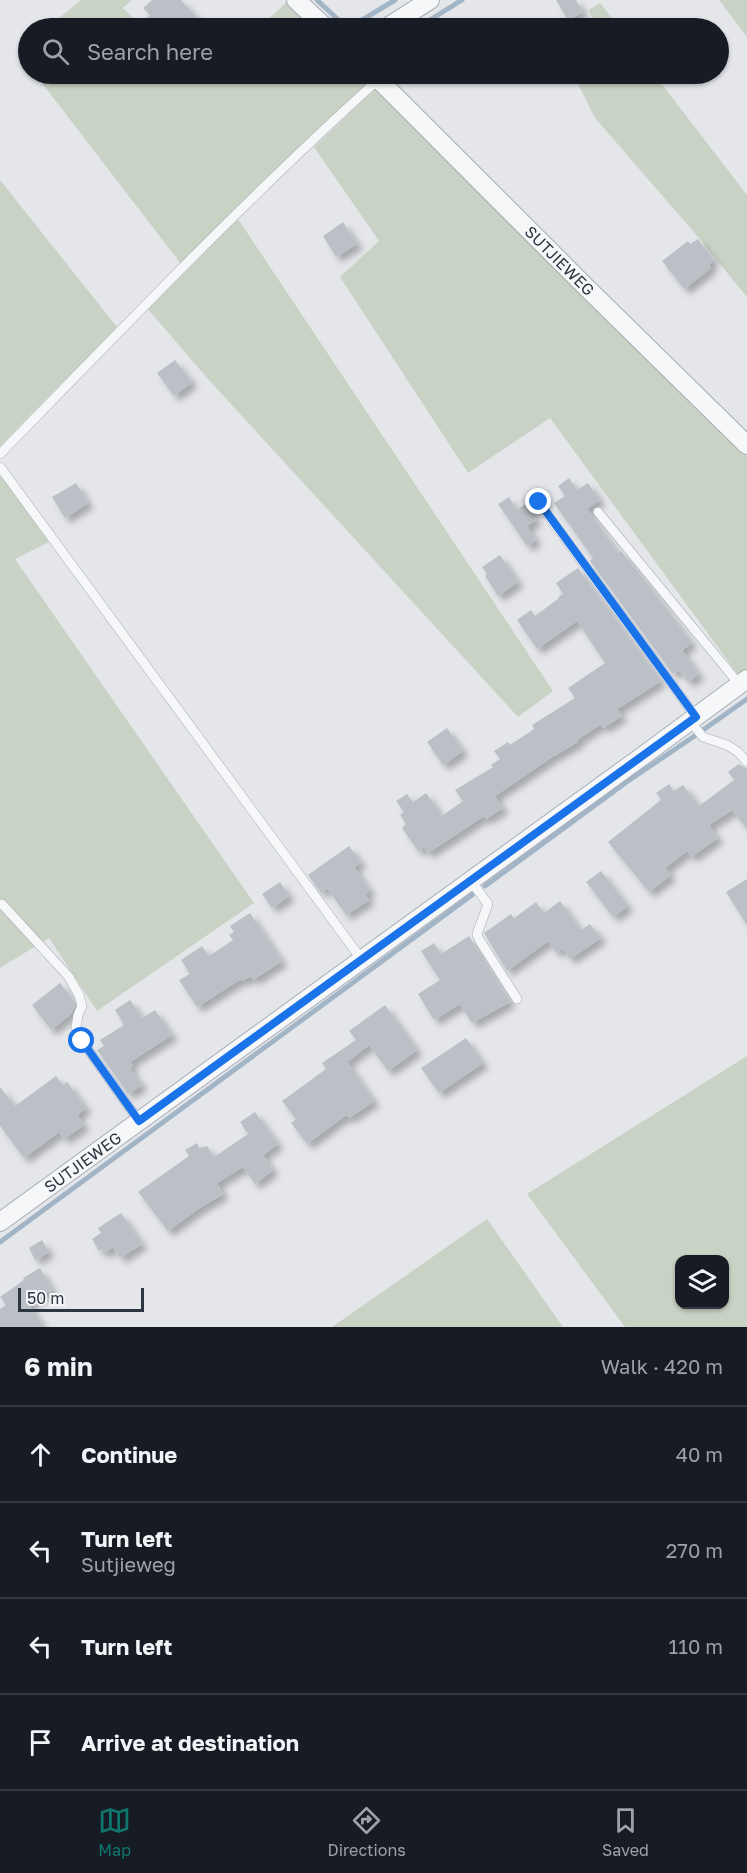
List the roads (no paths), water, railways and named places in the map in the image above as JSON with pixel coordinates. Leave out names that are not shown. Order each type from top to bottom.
[{"type":"street","points":[[296,0],[315,18]]},
{"type":"street","points":[[402,18],[430,0]]},
{"type":"street","name":"SUTJIEWEG","points":[[384,84],[747,445]]},
{"type":"street","name":"SUTJIEWEG","points":[[0,1222],[743,681]]},
{"type":"lane","points":[[0,454],[132,318],[368,84]]},
{"type":"lane","points":[[0,466],[362,960]]},
{"type":"lane","points":[[539,502],[693,719],[703,737],[738,752],[747,762]]},
{"type":"lane","points":[[598,512],[743,681]]},
{"type":"lane","points":[[471,881],[488,904],[477,934],[517,999]]},
{"type":"lane","points":[[2,904],[69,977],[82,1006],[76,1027],[82,1041],[139,1121]]},
{"type":"waterway","points":[[317,0],[336,18]]},
{"type":"waterway","points":[[365,18],[395,0]]},
{"type":"waterway","points":[[433,18],[462,0]]},
{"type":"waterway","points":[[703,730],[747,699]]},
{"type":"waterway","points":[[485,886],[628,781],[696,735]]},
{"type":"waterway","points":[[0,1242],[472,895]]}]
